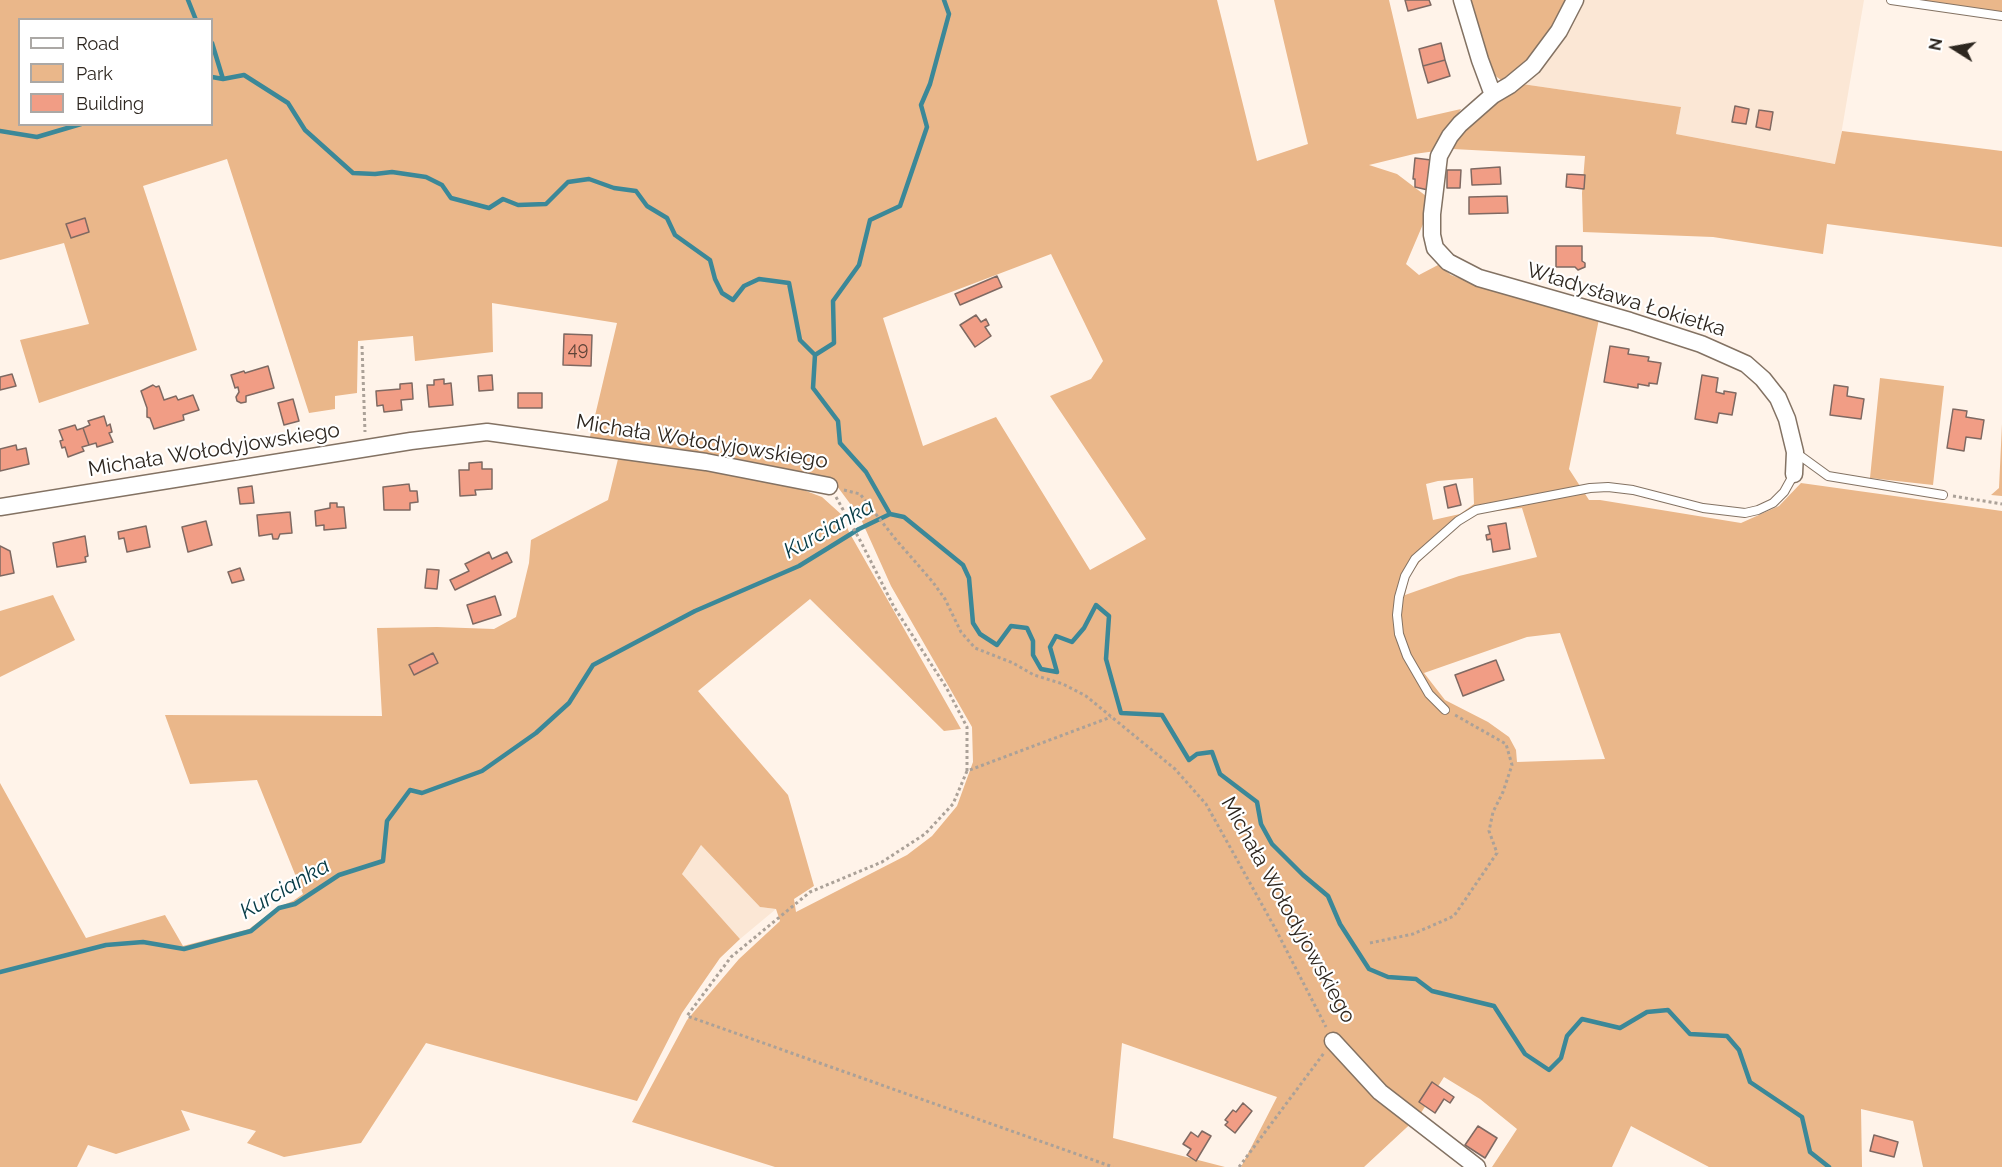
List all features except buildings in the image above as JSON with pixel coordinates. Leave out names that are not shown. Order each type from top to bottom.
[{"type":"street","points":[[1462,0],[1493,94],[1510,85],[1533,66],[1559,31],[1575,0]]},
{"type":"street","name":"Władysława Łokietka","points":[[1493,94],[1449,136],[1439,156],[1432,214],[1432,235],[1435,248],[1448,262],[1479,278],[1630,321],[1701,344],[1746,364],[1763,379],[1778,398],[1787,419],[1795,452],[1794,474]]},
{"type":"street","name":"Michała Wołodyjowskiego","points":[[0,507],[366,448],[487,432],[706,462],[829,486]]},
{"type":"street","name":"Michała Wołodyjowskiego","points":[[1333,1041],[1380,1092],[1477,1167]]},
{"type":"lane","points":[[1891,0],[2002,16]]},
{"type":"lane","points":[[1795,452],[1828,476],[1943,495]]},
{"type":"lane","name":"Władysława Łokietka","points":[[1445,710],[1430,694],[1412,665],[1399,634],[1397,615],[1405,576],[1415,559],[1458,521],[1476,510],[1590,488],[1608,487],[1633,490],[1703,508],[1745,513],[1758,510],[1773,502],[1784,492],[1794,474]]},
{"type":"path","points":[[362,346],[366,448]]},
{"type":"path","points":[[829,486],[894,607],[946,687],[967,728],[967,771],[953,804],[925,834],[882,862],[810,892],[731,957],[687,1016],[1113,1167]]},
{"type":"path","name":"Michała Wołodyjowskiego","points":[[829,486],[860,494],[932,581],[945,599],[961,632],[975,648],[1013,663],[1034,675],[1063,684],[1086,696],[1175,769],[1206,804],[1275,928],[1333,1041]]},
{"type":"path","points":[[1943,495],[2002,504]]},
{"type":"path","points":[[1370,943],[1413,934],[1454,916],[1497,853],[1489,831],[1493,812],[1512,765],[1506,744],[1445,710]]},
{"type":"path","points":[[967,771],[1111,717]]},
{"type":"path","points":[[1239,1167],[1333,1041]]},
{"type":"shaded area","points":[[1583,0],[1864,0],[1836,164],[1676,134],[1681,107],[1522,84]]},
{"type":"shaded area","points":[[701,845],[760,907],[776,909],[740,939],[682,874]]},
{"type":"green space","points":[[0,0],[1217,0],[1257,161],[1308,144],[1274,0],[1389,0],[1417,119],[1461,109],[1436,151],[1369,165],[1397,174],[1430,199],[1429,210],[1406,264],[1419,275],[1438,265],[1451,275],[1479,286],[1599,319],[1569,469],[1589,500],[1741,523],[1779,506],[1801,483],[2002,511],[2002,1167],[1923,1167],[1913,1121],[1861,1109],[1862,1167],[1709,1167],[1631,1126],[1612,1167],[1492,1167],[1517,1129],[1480,1099],[1444,1077],[1419,1116],[1364,1167],[1241,1167],[1277,1097],[1122,1043],[1113,1138],[1225,1167],[775,1167],[632,1122],[687,1020],[739,959],[780,921],[776,909],[760,907],[701,845],[682,874],[740,939],[720,958],[682,1013],[637,1101],[426,1043],[361,1143],[284,1157],[247,1143],[256,1131],[181,1110],[190,1130],[116,1154],[88,1145],[77,1167],[0,1167],[0,783],[86,938],[165,915],[183,946],[249,929],[278,907],[303,894],[257,780],[190,784],[165,715],[382,716],[377,628],[494,629],[516,617],[529,563],[531,540],[608,500],[618,459],[706,469],[790,485],[822,497],[842,515],[849,532],[961,729],[944,731],[810,599],[698,691],[788,795],[814,886],[794,899],[796,912],[907,855],[932,836],[957,806],[973,762],[972,727],[891,586],[860,517],[831,478],[682,453],[589,441],[617,323],[492,303],[493,352],[415,361],[413,336],[358,341],[357,393],[335,396],[335,409],[309,413],[227,159],[143,186],[197,350],[39,403],[20,340],[89,324],[64,243],[0,260]],"holes":[[[1051,254],[1103,361],[1091,379],[1050,396],[1146,539],[1090,570],[996,417],[923,446],[883,318]],[[1473,478],[1474,504],[1460,514],[1433,520],[1426,484]],[[1522,508],[1537,557],[1459,576],[1405,595],[1409,576],[1421,560],[1457,525],[1478,513]],[[1560,633],[1605,759],[1517,762],[1516,750],[1509,737],[1488,722],[1445,700],[1424,673],[1527,637]]]},
{"type":"green space","points":[[1466,0],[1569,0],[1544,42],[1521,67],[1501,80],[1490,72]]},
{"type":"green space","points":[[1917,0],[2002,0],[2002,12]]},
{"type":"green space","points":[[1522,84],[1681,107],[1676,134],[1835,164],[1842,131],[2002,151],[2002,247],[1827,224],[1823,254],[1713,237],[1583,232],[1582,193],[1585,156],[1453,149],[1461,134],[1474,120]]},
{"type":"green space","points":[[1880,378],[1944,386],[1933,485],[1870,478]]},
{"type":"green space","points":[[2002,424],[2002,496],[1991,495],[1999,488]]},
{"type":"green space","points":[[53,595],[75,640],[0,677],[0,611]]},
{"type":"waterway","points":[[188,0],[195,18]]},
{"type":"waterway","points":[[815,355],[834,343],[833,301],[859,265],[870,220],[900,206],[927,127],[921,105],[930,84],[949,14],[944,0]]},
{"type":"waterway","points":[[213,46],[223,79]]},
{"type":"waterway","points":[[213,77],[223,79],[244,75],[288,103],[305,130],[353,173],[392,172],[426,177],[442,185],[451,198],[489,208],[503,199],[518,205],[546,204],[568,182],[589,179],[614,188],[636,191],[647,206],[667,218],[675,235],[710,260],[722,293],[733,300],[744,286],[759,279],[789,283],[800,340],[815,355],[813,388],[838,421],[840,443],[866,472],[890,514]]},
{"type":"waterway","points":[[0,131],[37,137],[74,126]]},
{"type":"waterway","name":"Kurcianka","points":[[0,972],[106,945],[143,942],[184,949],[251,931],[279,908],[295,904],[339,875],[383,861],[387,821],[410,790],[422,793],[482,771],[536,733],[569,703],[593,665],[695,611],[799,566],[859,529],[890,514],[904,517],[963,565],[969,578],[973,623],[980,634],[997,645],[1011,626],[1027,628],[1033,641],[1033,655],[1041,669],[1057,672],[1050,647],[1056,636],[1072,642],[1084,628],[1096,605],[1109,616],[1106,659],[1121,713],[1162,715],[1189,760],[1197,754],[1212,752],[1220,774],[1257,802],[1261,824],[1272,844],[1328,896],[1340,924],[1369,969],[1388,977],[1416,979],[1432,991],[1494,1006],[1525,1054],[1549,1070],[1561,1058],[1567,1036],[1582,1019],[1620,1028],[1647,1012],[1668,1010],[1690,1034],[1727,1036],[1739,1050],[1750,1082],[1802,1117],[1810,1152],[1829,1167]]}]
